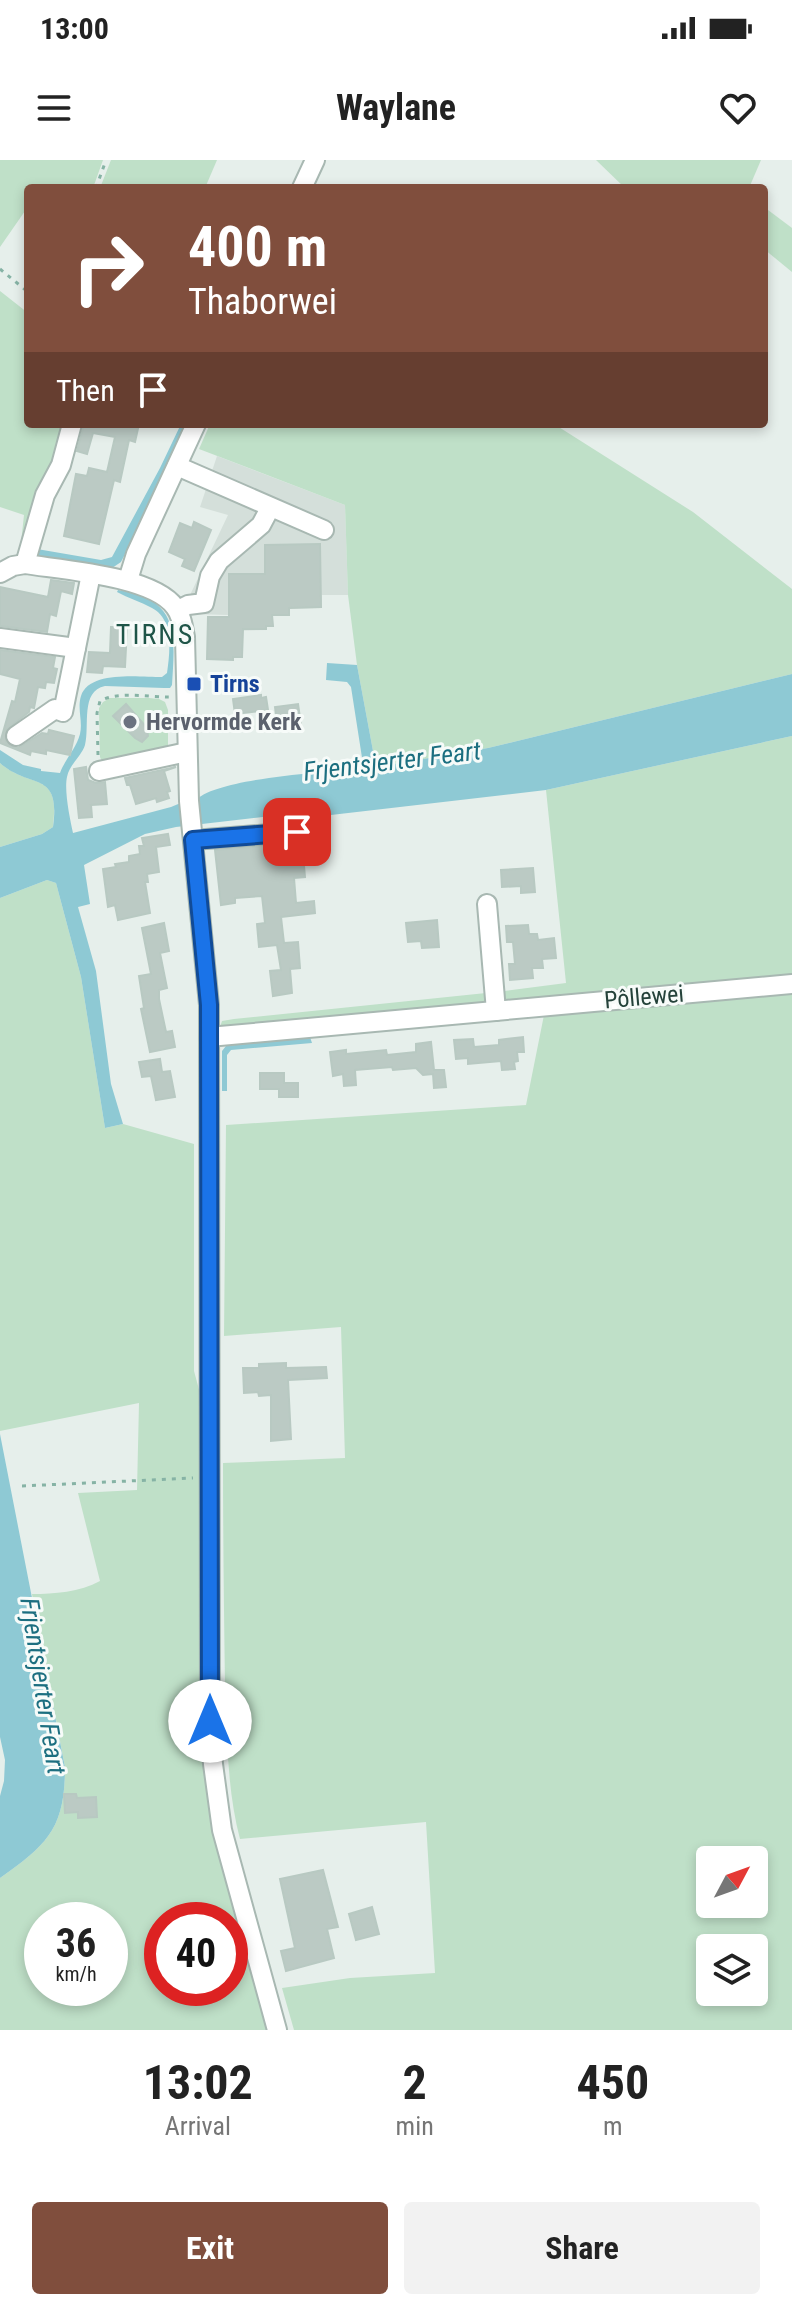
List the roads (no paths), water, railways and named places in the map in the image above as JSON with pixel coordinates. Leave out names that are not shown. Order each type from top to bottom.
[{"type":"street","points":[[304,184],[315,160]]},
{"type":"street","points":[[25,564],[36,521],[61,465],[71,428]]},
{"type":"street","points":[[128,580],[136,554],[194,428]]},
{"type":"street","points":[[177,466],[324,530]]},
{"type":"street","points":[[178,610],[204,603],[210,576],[219,561],[261,525],[270,508]]},
{"type":"street","points":[[0,573],[25,564],[128,580],[149,588],[178,610],[185,637],[189,801],[203,936],[209,1037],[210,1721],[216,1794],[228,1853],[277,2030]]},
{"type":"street","points":[[16,736],[55,709],[63,712],[91,574]]},
{"type":"street","points":[[0,638],[76,648]]},
{"type":"street","points":[[100,771],[187,752]]},
{"type":"street","points":[[192,833],[297,832]]},
{"type":"street","points":[[487,904],[496,1011]]},
{"type":"street","name":"Pôllewei","points":[[209,1037],[792,984]]},
{"type":"water","points":[[179,428],[184,428],[121,562],[108,568],[37,557],[37,549],[101,560],[112,557]]},
{"type":"water","points":[[118,590],[153,602],[163,611],[173,635],[172,685],[170,688],[105,686],[92,695],[85,745],[70,769],[66,783],[73,833],[195,801],[206,793],[247,782],[360,769],[363,764],[351,687],[347,682],[326,680],[327,663],[357,665],[376,767],[488,748],[792,674],[792,736],[546,790],[305,818],[298,813],[176,827],[145,834],[84,865],[90,904],[78,907],[96,971],[111,1084],[123,1124],[105,1128],[81,977],[56,883],[47,880],[0,898],[0,847],[42,834],[53,827],[54,809],[48,788],[0,763],[0,750],[23,765],[60,773],[80,734],[80,701],[86,688],[104,679],[162,677],[167,673],[169,637],[164,620],[152,608]]},
{"type":"water","points":[[310,1037],[312,1043],[231,1050],[227,1055],[227,1091],[222,1091],[222,1051],[226,1046]]},
{"type":"water","name":"Frjentsjerter Feart","points":[[0,1434],[65,1767],[62,1805],[50,1833],[30,1855],[0,1878],[0,1796],[5,1760],[0,1737]]},
{"type":"place","name":"Tirns","points":[[194,684]]},
{"type":"place","name":"Hervormde Kerk","points":[[130,722]]},
{"type":"district","name":"TIRNS","points":[[155,634]]}]
